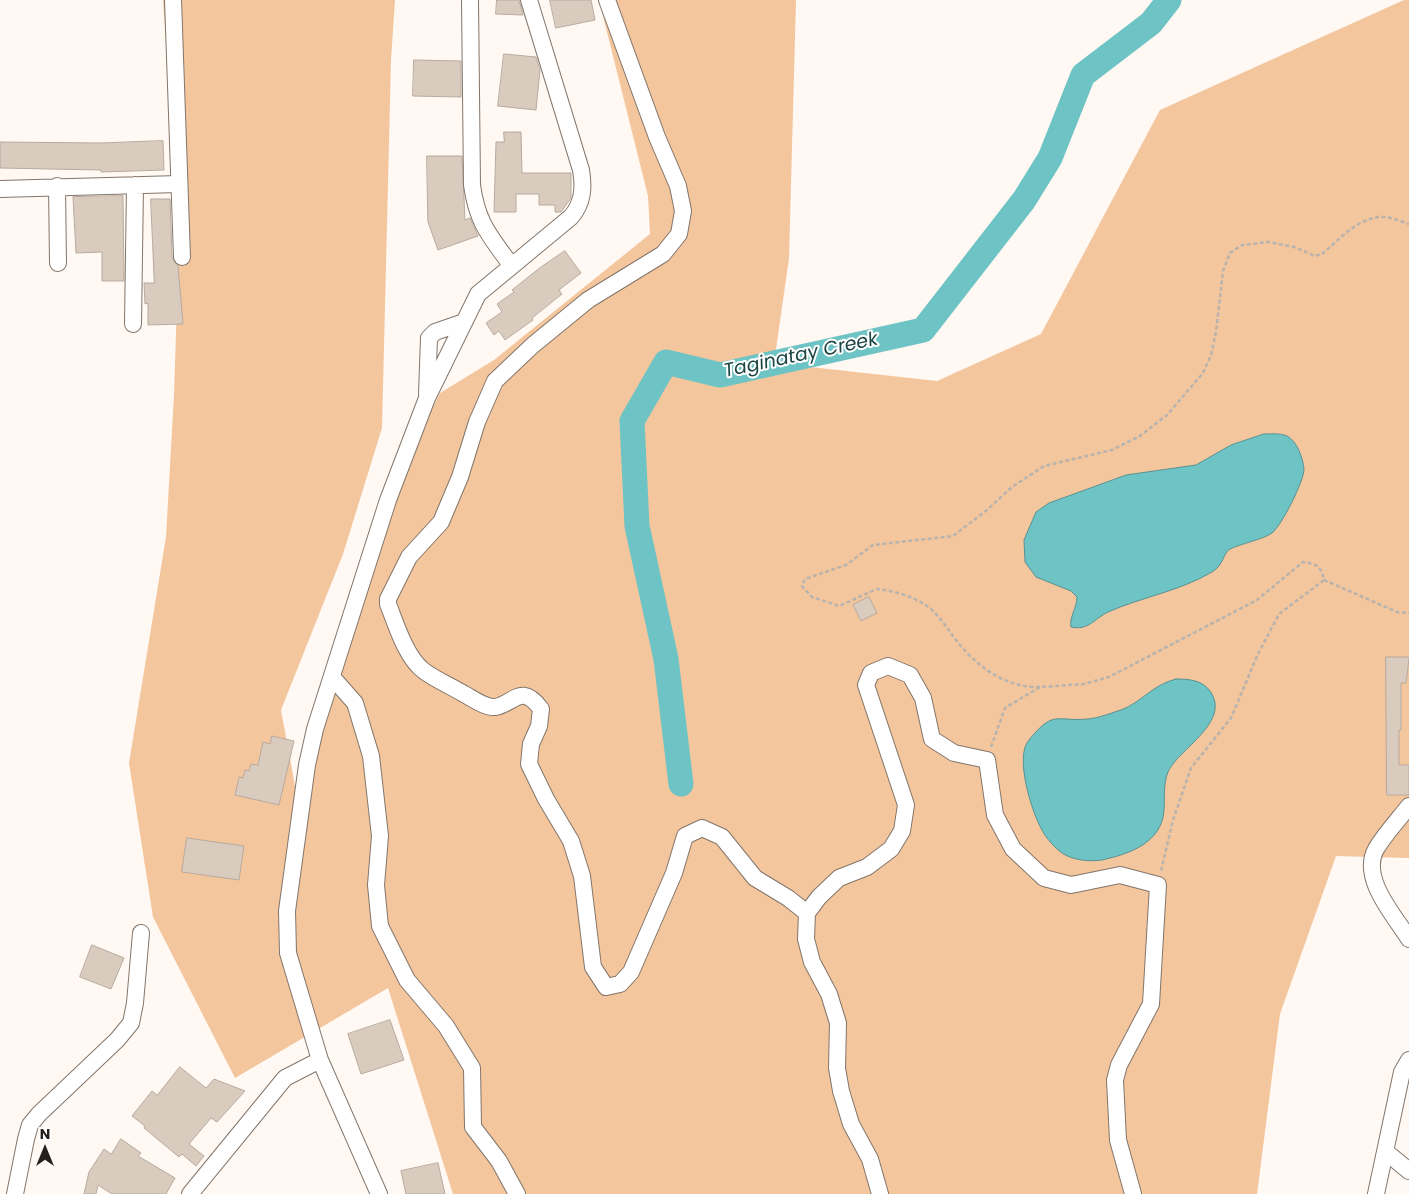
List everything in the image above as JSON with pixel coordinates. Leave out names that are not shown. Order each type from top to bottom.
[{"type":"street","points":[[173,0],[182,257]]},
{"type":"street","points":[[470,0],[472,185],[475,209],[484,228],[511,265]]},
{"type":"street","points":[[379,1194],[320,1060],[288,953],[286,911],[307,765],[315,730],[388,500],[427,398],[478,294],[571,216],[579,205],[583,185],[529,0]]},
{"type":"street","points":[[607,0],[657,137],[678,186],[683,211],[679,234],[663,254],[588,300],[533,345],[495,381],[477,422],[460,477],[441,522],[409,558],[388,599],[388,604],[404,645],[422,670],[481,704],[495,707],[514,697],[524,696],[534,700],[541,709],[539,726],[531,744],[529,764],[546,799],[571,841],[582,876],[593,966],[606,987],[620,984],[631,972],[674,873],[685,836],[702,828],[722,837],[755,878],[788,898],[807,913]]},
{"type":"street","points":[[0,189],[179,184]]},
{"type":"street","points":[[132,324],[135,185]]},
{"type":"street","points":[[57,186],[58,263]]},
{"type":"street","points":[[427,398],[429,338],[435,332],[464,322]]},
{"type":"street","points":[[884,1192],[870,1159],[851,1124],[841,1091],[837,1068],[838,1023],[829,994],[812,962],[806,939],[807,913],[819,897],[839,878],[867,867],[891,849],[902,831],[906,805],[898,774],[866,686],[871,673],[888,666],[910,675],[923,698],[932,739],[954,753],[987,760],[996,815],[1013,849],[1044,878],[1071,884],[1120,876],[1158,884],[1151,1004],[1119,1065],[1116,1080],[1118,1140],[1133,1194]]},
{"type":"street","points":[[332,678],[355,703],[371,756],[380,836],[376,885],[380,926],[407,980],[446,1026],[472,1068],[473,1127],[500,1161],[517,1194]]},
{"type":"street","points":[[1409,806],[1376,849],[1371,868],[1382,894],[1409,938]]},
{"type":"street","points":[[15,1194],[30,1125],[39,1114],[117,1040],[131,1023],[136,1003],[141,933]]},
{"type":"street","points":[[190,1194],[285,1078],[320,1060]]},
{"type":"street","points":[[1376,1194],[1402,1072],[1409,1060]]},
{"type":"street","points":[[1386,1152],[1409,1171]]},
{"type":"path","points":[[1324,580],[1321,569],[1316,564],[1304,562],[1257,600],[1109,677],[1084,684],[1040,687],[1025,687],[984,669],[959,644],[937,615],[920,602],[877,589],[839,606],[812,597],[802,586],[805,579],[846,566],[874,545],[953,536],[1012,487],[1044,466],[1112,450],[1140,436],[1167,415],[1198,381],[1208,363],[1216,332],[1225,260],[1236,248],[1249,243],[1268,242],[1294,247],[1315,256],[1322,254],[1356,225],[1368,220],[1388,217],[1409,224]]},
{"type":"path","points":[[1324,580],[1397,612],[1409,613]]},
{"type":"path","points":[[1158,884],[1174,820],[1191,768],[1231,718],[1257,656],[1279,614],[1324,580]]},
{"type":"path","points":[[987,760],[1004,708],[1040,687]]},
{"type":"shaded area","points":[[163,0],[395,0],[391,60],[382,428],[343,554],[281,710],[300,813],[341,657],[418,437],[440,393],[494,360],[650,234],[648,196],[599,0],[796,0],[789,258],[774,363],[937,381],[1041,334],[1160,110],[1404,0],[1409,0],[1409,858],[1336,856],[1280,1014],[1257,1194],[453,1194],[388,988],[235,1078],[153,917],[129,763],[166,537],[174,395],[179,241]]},
{"type":"water","points":[[1264,434],[1281,434],[1291,438],[1299,450],[1304,469],[1292,503],[1272,533],[1230,549],[1216,569],[1200,579],[1108,612],[1086,626],[1071,627],[1077,597],[1071,591],[1036,577],[1025,562],[1024,540],[1036,512],[1049,503],[1126,475],[1196,465],[1231,445]]},
{"type":"water","points":[[1176,679],[1195,681],[1207,687],[1215,702],[1214,714],[1201,735],[1174,763],[1168,772],[1162,821],[1157,831],[1151,839],[1133,850],[1102,860],[1081,860],[1062,853],[1050,842],[1038,822],[1026,785],[1023,758],[1029,740],[1037,730],[1050,721],[1056,719],[1101,717],[1128,707],[1160,685]]},
{"type":"building","points":[[497,0],[519,0],[523,15],[496,14]]},
{"type":"building","points":[[550,0],[591,0],[595,20],[556,28]]},
{"type":"building","points":[[504,54],[536,57],[540,70],[536,110],[498,106]]},
{"type":"building","points":[[414,60],[461,61],[461,97],[413,96]]},
{"type":"building","points":[[504,132],[521,132],[522,173],[571,173],[571,198],[561,212],[555,212],[555,205],[539,205],[539,194],[516,194],[516,212],[494,212],[496,142],[504,142]]},
{"type":"building","points":[[163,141],[164,170],[101,172],[101,170],[0,168],[0,142],[100,143]]},
{"type":"building","points":[[427,156],[462,156],[465,220],[470,218],[478,236],[438,250],[428,222]]},
{"type":"building","points":[[123,196],[124,281],[102,281],[102,252],[76,253],[73,197]]},
{"type":"building","points":[[151,199],[170,199],[172,257],[178,266],[183,324],[148,325],[148,303],[145,304],[144,283],[154,283]]},
{"type":"building","points":[[565,251],[581,273],[559,290],[562,294],[532,318],[533,320],[505,340],[499,331],[494,335],[486,323],[502,312],[497,304],[514,292],[512,290],[541,267]]},
{"type":"building","points":[[869,597],[877,613],[861,621],[853,605]]},
{"type":"building","points":[[1386,657],[1408,657],[1409,659],[1406,683],[1401,683],[1399,765],[1409,765],[1409,795],[1387,795]]},
{"type":"building","points":[[272,736],[294,741],[279,805],[235,795],[239,777],[243,778],[245,770],[249,771],[251,764],[258,765],[263,742],[270,744]]},
{"type":"building","points":[[187,838],[244,846],[239,880],[182,872]]},
{"type":"building","points":[[92,945],[124,958],[111,989],[80,977]]},
{"type":"building","points":[[390,1020],[404,1060],[361,1074],[348,1034]]},
{"type":"building","points":[[180,1067],[206,1088],[214,1079],[245,1091],[217,1122],[211,1118],[189,1144],[204,1156],[196,1166],[182,1154],[179,1157],[132,1116],[152,1091],[157,1095]]},
{"type":"building","points":[[121,1139],[141,1153],[138,1156],[175,1178],[166,1194],[112,1194],[98,1185],[96,1194],[84,1194],[89,1172],[104,1149],[111,1154]]},
{"type":"building","points":[[438,1163],[445,1194],[406,1194],[401,1171]]},
{"type":"waterway","name":"Taginatay Creek","points":[[681,784],[666,659],[637,526],[632,421],[666,362],[720,375],[923,330],[1024,200],[1050,158],[1083,75],[1151,23],[1169,0]]}]
